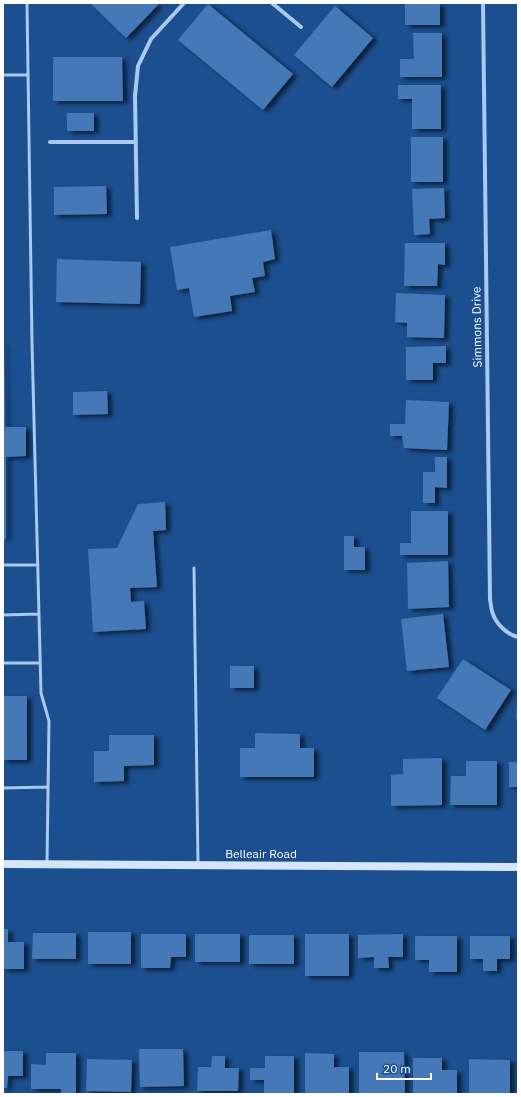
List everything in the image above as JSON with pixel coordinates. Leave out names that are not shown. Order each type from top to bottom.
[{"type":"main road","name":"Belleair Road","points":[[3,864],[518,867]]},
{"type":"street","points":[[137,218],[135,96],[138,66],[151,39],[184,3]]},
{"type":"street","points":[[272,3],[301,27]]},
{"type":"street","name":"Simmons Drive","points":[[483,3],[490,599],[493,615],[501,628],[514,637],[518,637]]},
{"type":"street","points":[[50,142],[136,142]]},
{"type":"lane","points":[[27,3],[40,663],[41,693],[49,721],[46,865]]},
{"type":"lane","points":[[3,75],[28,75]]},
{"type":"lane","points":[[3,565],[38,565]]},
{"type":"lane","points":[[194,568],[198,866]]},
{"type":"lane","points":[[3,615],[39,614]]},
{"type":"lane","points":[[3,663],[40,663]]},
{"type":"lane","points":[[3,788],[48,787]]},
{"type":"building","points":[[90,3],[156,3],[158,5],[126,38]]},
{"type":"building","points":[[405,3],[440,3],[440,25],[405,25]]},
{"type":"building","points":[[208,4],[293,74],[263,110],[178,40]]},
{"type":"building","points":[[335,6],[373,38],[332,87],[294,55]]},
{"type":"building","points":[[413,33],[442,33],[442,77],[400,77],[400,59],[414,59]]},
{"type":"building","points":[[53,57],[122,57],[123,101],[53,101]]},
{"type":"building","points":[[398,85],[441,85],[441,129],[412,129],[412,99],[398,99]]},
{"type":"building","points":[[67,113],[94,113],[94,131],[67,131]]},
{"type":"building","points":[[411,137],[443,137],[443,182],[411,182]]},
{"type":"building","points":[[106,186],[107,214],[54,215],[54,187]]},
{"type":"building","points":[[444,188],[445,218],[429,219],[430,234],[414,235],[412,189]]},
{"type":"building","points":[[271,230],[275,259],[263,262],[265,276],[252,278],[255,292],[230,296],[232,311],[194,317],[189,288],[177,290],[170,247]]},
{"type":"building","points":[[405,243],[445,243],[445,265],[438,264],[437,286],[404,286]]},
{"type":"building","points":[[57,259],[141,262],[140,304],[56,302]]},
{"type":"building","points":[[396,293],[445,295],[444,338],[407,337],[407,323],[395,322]]},
{"type":"building","points":[[3,343],[5,427],[26,427],[26,456],[6,457],[6,539],[3,539]]},
{"type":"building","points":[[446,346],[446,363],[433,363],[433,380],[406,380],[406,347]]},
{"type":"building","points":[[107,391],[108,414],[73,415],[73,392]]},
{"type":"building","points":[[406,400],[449,402],[447,450],[404,448],[402,436],[390,436],[390,424],[405,424]]},
{"type":"building","points":[[435,457],[447,457],[447,488],[435,487],[435,503],[423,503],[423,472],[435,472]]},
{"type":"building","points":[[165,502],[166,530],[153,531],[157,587],[130,588],[131,602],[144,601],[146,629],[93,632],[88,549],[117,548],[138,504]]},
{"type":"building","points":[[411,511],[448,511],[448,555],[400,555],[400,543],[411,543]]},
{"type":"building","points":[[344,536],[354,536],[354,547],[365,547],[365,570],[344,570]]},
{"type":"building","points":[[448,561],[449,607],[408,609],[407,563]]},
{"type":"building","points":[[443,614],[449,667],[407,671],[401,619]]},
{"type":"building","points":[[463,659],[511,690],[485,730],[437,698]]},
{"type":"building","points":[[230,666],[254,666],[254,688],[230,688]]},
{"type":"building","points":[[3,696],[27,696],[27,760],[3,760]]},
{"type":"building","points":[[517,701],[518,718],[516,718]]},
{"type":"building","points":[[255,733],[300,734],[300,748],[314,748],[314,777],[240,777],[240,748],[255,748]]},
{"type":"building","points":[[109,735],[154,735],[154,765],[124,766],[124,781],[94,782],[94,751],[109,751]]},
{"type":"building","points":[[442,758],[442,805],[391,806],[391,775],[403,774],[403,759]]},
{"type":"building","points":[[466,761],[497,761],[497,805],[450,805],[451,776],[466,776]]},
{"type":"building","points":[[509,762],[518,762],[518,787],[509,787]]},
{"type":"building","points":[[3,929],[8,929],[8,942],[24,942],[24,969],[3,969]]},
{"type":"building","points":[[88,932],[131,932],[131,964],[88,964]]},
{"type":"building","points":[[33,933],[76,933],[76,959],[32,959]]},
{"type":"building","points":[[141,934],[186,934],[186,957],[171,957],[170,968],[141,968]]},
{"type":"building","points":[[195,934],[240,934],[240,962],[195,962]]},
{"type":"building","points":[[305,934],[349,934],[349,976],[305,976]]},
{"type":"building","points":[[403,934],[403,957],[388,957],[389,968],[374,968],[374,957],[358,958],[358,935]]},
{"type":"building","points":[[249,935],[294,935],[294,964],[249,964]]},
{"type":"building","points":[[415,936],[457,936],[457,972],[429,972],[429,960],[415,960]]},
{"type":"building","points":[[470,936],[510,936],[510,959],[497,959],[497,971],[483,971],[483,959],[470,959]]},
{"type":"building","points":[[139,1049],[183,1049],[184,1086],[140,1087]]},
{"type":"building","points":[[3,1051],[23,1051],[23,1076],[8,1076],[7,1088],[3,1088]]},
{"type":"building","points":[[359,1052],[404,1052],[405,1093],[359,1094]]},
{"type":"building","points":[[46,1053],[76,1053],[76,1094],[61,1094],[61,1089],[31,1089],[31,1064],[46,1065]]},
{"type":"building","points":[[305,1053],[334,1054],[334,1067],[349,1067],[349,1093],[305,1093]]},
{"type":"building","points":[[212,1056],[225,1056],[225,1068],[239,1068],[238,1091],[197,1091],[198,1067],[211,1067]]},
{"type":"building","points":[[265,1056],[294,1056],[294,1093],[264,1093],[264,1080],[250,1080],[250,1068],[265,1068]]},
{"type":"building","points":[[413,1058],[442,1058],[442,1070],[457,1070],[457,1093],[413,1093]]},
{"type":"building","points":[[87,1059],[132,1060],[131,1092],[86,1091]]},
{"type":"building","points":[[469,1059],[510,1060],[510,1093],[469,1093]]}]
